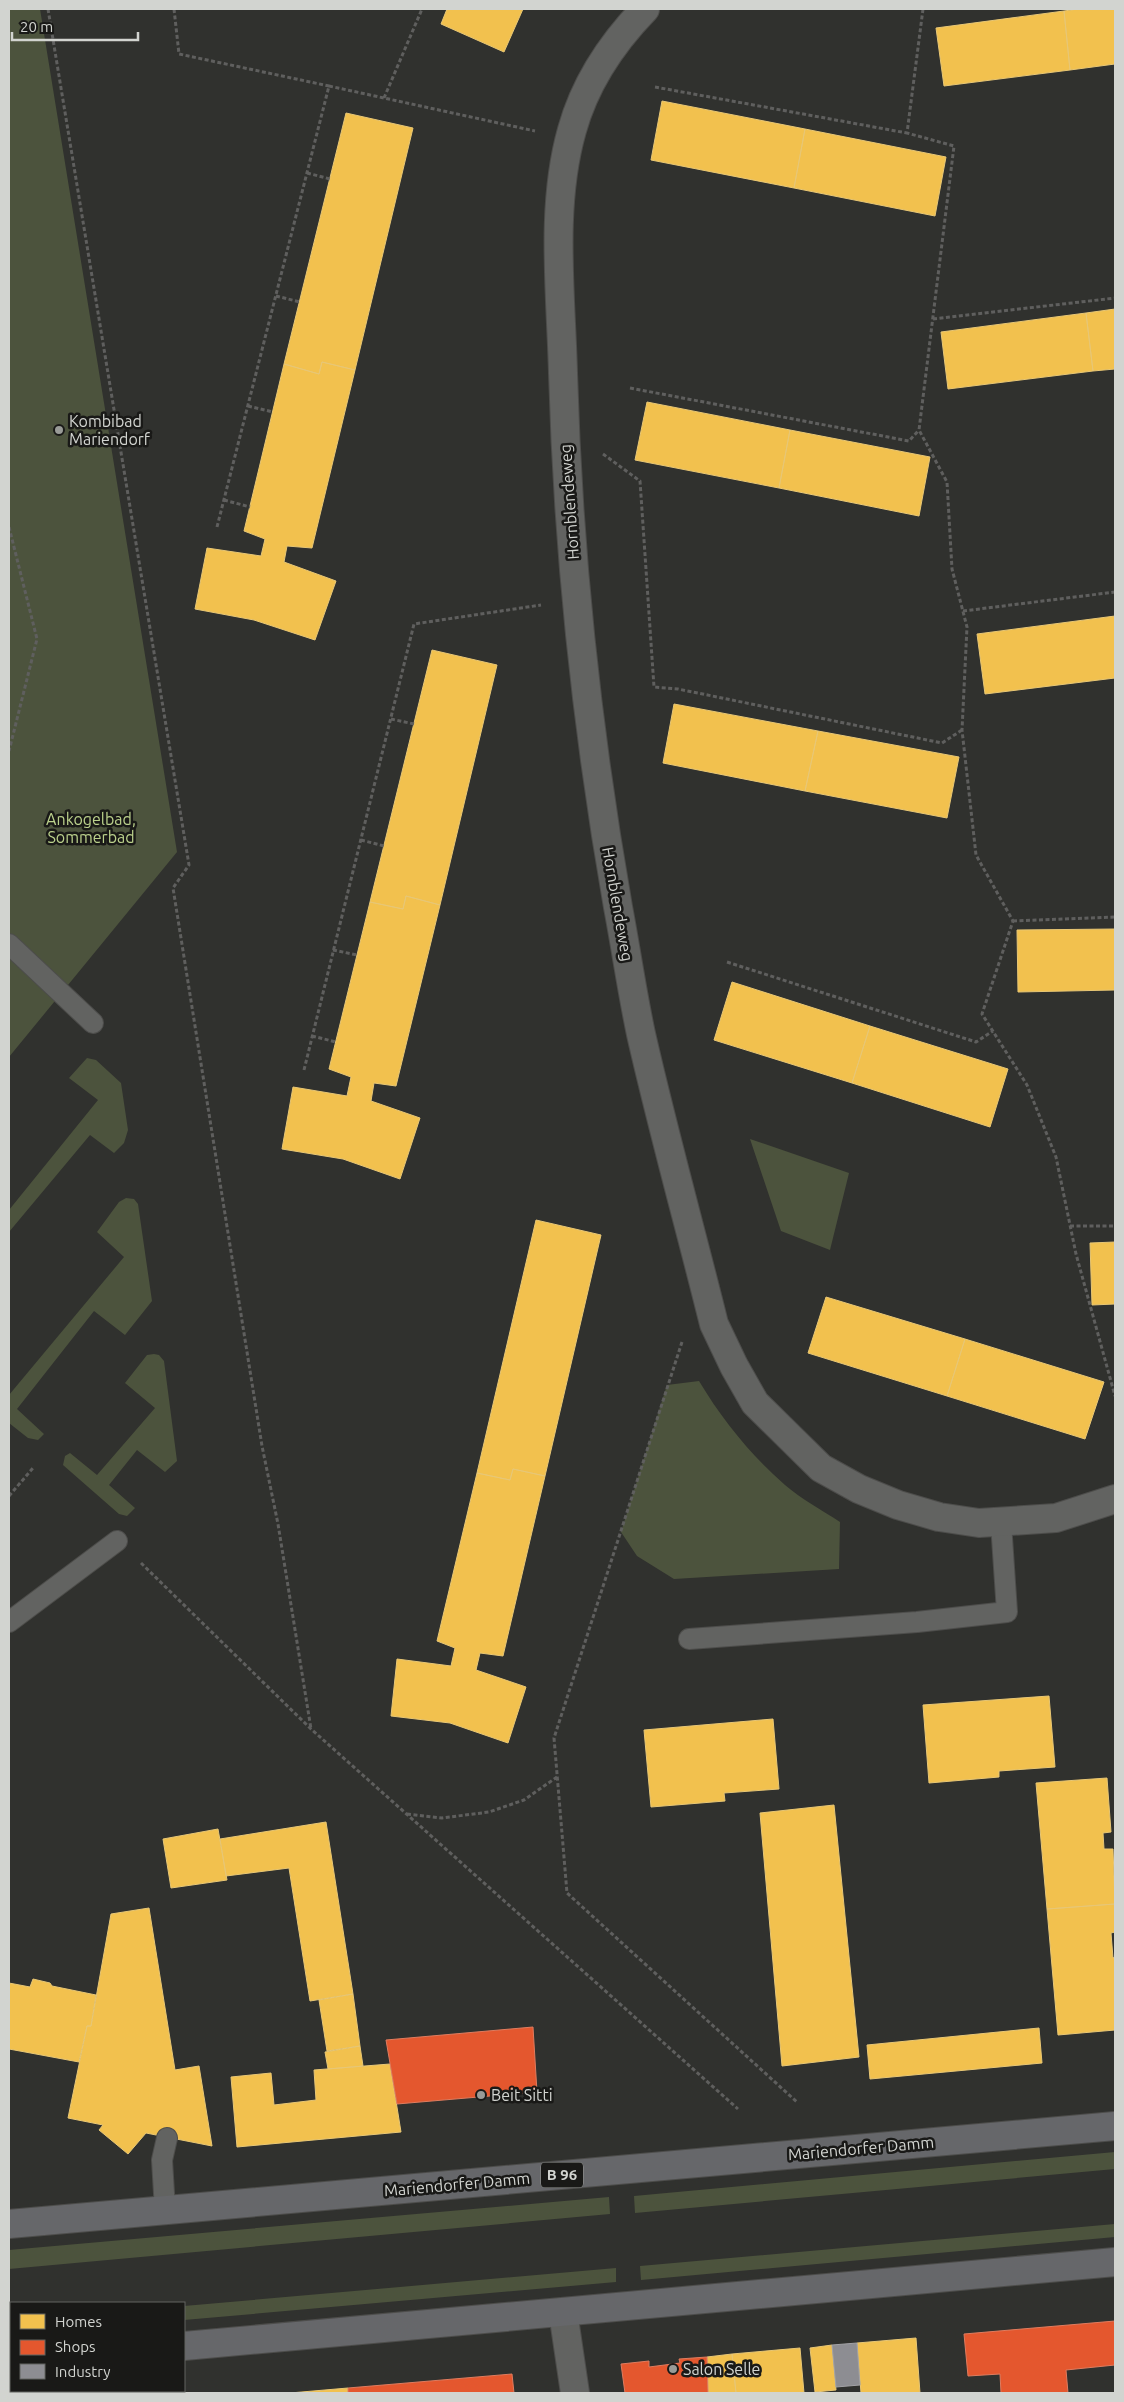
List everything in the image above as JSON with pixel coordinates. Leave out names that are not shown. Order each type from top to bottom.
[{"type":"main road","name":"Mariendorfer Damm","points":[[9,2224],[1115,2126]]},
{"type":"main road","points":[[185,2346],[1115,2262]]},
{"type":"street","name":"Hornblendeweg","points":[[645,9],[623,32],[594,73],[572,128],[562,178],[560,225],[565,432],[573,561],[602,817],[641,1032],[714,1324],[754,1403],[821,1468],[859,1489],[898,1505],[939,1517],[980,1523],[1056,1518],[1115,1499]]},
{"type":"street","points":[[563,2312],[575,2393]]},
{"type":"lane","points":[[9,944],[93,1023]]},
{"type":"lane","points":[[688,1639],[917,1622],[1007,1612],[1001,1523]]},
{"type":"lane","points":[[9,1622],[117,1540]]},
{"type":"lane","points":[[165,2210],[162,2160],[167,2138]]},
{"type":"path","points":[[48,9],[189,865],[173,888],[262,1446],[278,1524],[311,1729]]},
{"type":"path","points":[[174,9],[180,54],[538,132]]},
{"type":"path","points":[[384,98],[422,9]]},
{"type":"path","points":[[906,133],[923,9]]},
{"type":"path","points":[[217,527],[329,86]]},
{"type":"path","points":[[655,87],[906,133],[954,146],[919,430],[947,482],[952,569],[967,627],[962,730],[976,855],[1013,921],[982,1014],[1031,1094],[1056,1157],[1070,1226],[1115,1396]]},
{"type":"path","points":[[307,173],[330,179]]},
{"type":"path","points":[[276,296],[300,302]]},
{"type":"path","points":[[932,319],[1115,298]]},
{"type":"path","points":[[630,388],[909,441],[919,430]]},
{"type":"path","points":[[248,406],[273,412]]},
{"type":"path","points":[[601,453],[640,481],[654,687],[678,689],[942,743],[962,730]]},
{"type":"path","points":[[224,500],[250,507]]},
{"type":"path","points":[[9,527],[37,639],[9,751]]},
{"type":"path","points":[[963,611],[1115,592]]},
{"type":"path","points":[[304,1070],[414,624],[543,605]]},
{"type":"path","points":[[391,719],[414,724]]},
{"type":"path","points":[[361,840],[384,846]]},
{"type":"path","points":[[1013,921],[1115,917]]},
{"type":"path","points":[[333,950],[357,955]]},
{"type":"path","points":[[727,962],[976,1042],[993,1031]]},
{"type":"path","points":[[312,1036],[336,1042]]},
{"type":"path","points":[[1070,1226],[1115,1226]]},
{"type":"path","points":[[683,1340],[554,1738],[567,1893],[798,2103]]},
{"type":"path","points":[[9,1496],[33,1468]]},
{"type":"path","points":[[117,1540],[311,1729],[738,2109]]},
{"type":"path","points":[[407,1814],[442,1818],[489,1812],[524,1800],[557,1777]]},
{"type":"green space","name":"Ankogelbad, Sommerbad","points":[[9,9],[40,9],[177,852],[9,1057]]},
{"type":"green space","points":[[87,1058],[96,1060],[121,1083],[128,1130],[124,1143],[114,1153],[90,1135],[9,1232],[9,1210],[98,1100],[69,1078]]},
{"type":"green space","points":[[750,1139],[849,1173],[830,1250],[781,1231]]},
{"type":"green space","points":[[126,1198],[134,1199],[138,1204],[152,1301],[125,1335],[94,1311],[17,1409],[44,1434],[38,1440],[28,1438],[9,1423],[9,1395],[124,1257],[97,1232],[119,1202]]},
{"type":"green space","points":[[147,1355],[159,1355],[164,1361],[177,1461],[165,1472],[137,1450],[109,1485],[135,1508],[127,1516],[119,1514],[63,1465],[65,1456],[70,1453],[97,1475],[155,1408],[125,1383]]},
{"type":"green space","points":[[699,1381],[728,1424],[773,1474],[791,1490],[840,1522],[839,1569],[674,1579],[637,1556],[621,1532],[667,1385]]},
{"type":"green space","points":[[1115,2152],[1115,2169],[635,2213],[634,2196]]},
{"type":"green space","points":[[609,2197],[610,2214],[9,2269],[9,2250]]},
{"type":"green space","points":[[1115,2224],[1115,2237],[641,2280],[640,2266]]},
{"type":"green space","points":[[616,2268],[616,2282],[185,2320],[185,2306]]},
{"type":"building: Homes","points":[[447,9],[523,9],[504,52],[441,24]]},
{"type":"building: Homes","points":[[1115,9],[1115,64],[1070,70],[1064,11]]},
{"type":"building: Homes","points":[[1064,11],[1070,70],[944,86],[936,28]]},
{"type":"building: Homes","points":[[662,101],[805,129],[794,188],[651,160]]},
{"type":"building: Homes","points":[[346,113],[413,128],[355,370],[322,362],[319,374],[284,364]]},
{"type":"building: Homes","points":[[805,129],[946,157],[935,216],[794,188]]},
{"type":"building: Homes","points":[[1115,309],[1115,369],[1093,371],[1086,313]]},
{"type":"building: Homes","points":[[1086,313],[1093,371],[948,389],[941,332]]},
{"type":"building: Homes","points":[[322,362],[355,370],[312,548],[287,546],[284,562],[336,581],[315,640],[254,620],[195,609],[207,548],[261,556],[265,539],[244,531],[284,364],[319,374]]},
{"type":"building: Homes","points":[[647,402],[790,430],[779,488],[635,460]]},
{"type":"building: Homes","points":[[790,430],[930,457],[919,516],[779,488]]},
{"type":"building: Homes","points":[[1115,616],[1115,678],[985,694],[977,634]]},
{"type":"building: Homes","points":[[432,650],[497,665],[440,905],[406,896],[403,909],[370,902]]},
{"type":"building: Homes","points":[[674,704],[818,731],[805,791],[663,763]]},
{"type":"building: Homes","points":[[818,731],[959,757],[947,818],[805,791]]},
{"type":"building: Homes","points":[[406,896],[440,905],[396,1086],[374,1083],[371,1101],[420,1118],[400,1179],[343,1159],[282,1149],[293,1087],[347,1096],[351,1077],[329,1069],[370,902],[403,909]]},
{"type":"building: Homes","points":[[1115,929],[1115,990],[1018,992],[1017,930]]},
{"type":"building: Homes","points":[[732,982],[870,1026],[852,1083],[714,1040]]},
{"type":"building: Homes","points":[[870,1026],[1008,1069],[990,1127],[852,1083]]},
{"type":"building: Homes","points":[[536,1220],[601,1235],[545,1476],[513,1469],[510,1480],[477,1473]]},
{"type":"building: Homes","points":[[1115,1242],[1115,1304],[1092,1305],[1090,1243]]},
{"type":"building: Homes","points":[[826,1297],[965,1339],[947,1396],[808,1353]]},
{"type":"building: Homes","points":[[965,1339],[1104,1382],[1085,1439],[947,1396]]},
{"type":"building: Homes","points":[[513,1469],[545,1476],[503,1656],[480,1653],[476,1670],[526,1687],[508,1743],[450,1723],[391,1716],[397,1659],[451,1666],[455,1648],[437,1641],[477,1473],[510,1480]]},
{"type":"building: Homes","points":[[1049,1696],[1055,1767],[999,1771],[999,1777],[929,1783],[923,1705]]},
{"type":"building: Homes","points":[[773,1719],[779,1789],[724,1793],[725,1801],[651,1807],[644,1730]]},
{"type":"building: Homes","points":[[1107,1778],[1111,1832],[1103,1833],[1104,1849],[1113,1849],[1115,1904],[1047,1909],[1036,1783]]},
{"type":"building: Homes","points":[[834,1805],[859,2057],[782,2066],[760,1813]]},
{"type":"building: Homes","points":[[326,1822],[353,1994],[310,2001],[289,1868],[226,1876],[220,1839]]},
{"type":"building: Homes","points":[[218,1829],[227,1880],[171,1888],[163,1839]]},
{"type":"building: Homes","points":[[1115,1904],[1115,1932],[1111,1933],[1113,1958],[1115,1957],[1115,2030],[1058,2035],[1047,1909]]},
{"type":"building: Homes","points":[[149,1908],[175,2070],[199,2066],[212,2146],[146,2133],[128,2154],[99,2130],[103,2125],[68,2118],[87,2026],[91,2026],[111,1914]]},
{"type":"building: Homes","points":[[33,1979],[50,1983],[52,1986],[96,1995],[91,2026],[87,2026],[79,2062],[9,2049],[9,1983],[30,1987]]},
{"type":"building: Homes","points":[[353,1994],[360,2046],[327,2051],[319,2000]]},
{"type":"building: Homes","points":[[1039,2028],[1042,2063],[870,2079],[867,2045]]},
{"type":"building: Homes","points":[[360,2046],[363,2066],[328,2069],[325,2052]]},
{"type":"building: Homes","points":[[390,2064],[401,2132],[237,2147],[231,2077],[271,2073],[274,2105],[316,2100],[314,2070]]},
{"type":"building: Homes","points":[[916,2338],[920,2393],[861,2393],[857,2343]]},
{"type":"building: Homes","points":[[832,2345],[836,2390],[815,2392],[810,2348]]},
{"type":"building: Homes","points":[[800,2348],[804,2393],[736,2393],[732,2354]]},
{"type":"building: Homes","points":[[732,2354],[736,2393],[708,2393],[707,2357]]},
{"type":"building: Homes","points":[[348,2388],[348,2393],[290,2393]]},
{"type":"building: Shops","points":[[533,2027],[537,2092],[397,2104],[386,2040]]},
{"type":"building: Shops","points":[[1115,2321],[1115,2365],[1066,2370],[1068,2393],[1001,2393],[1000,2374],[968,2376],[964,2334]]},
{"type":"building: Shops","points":[[707,2357],[708,2393],[625,2393],[621,2364],[649,2361],[649,2367],[680,2363],[679,2359]]},
{"type":"building: Shops","points":[[512,2374],[514,2393],[348,2393],[348,2388]]},
{"type":"building: Industry","points":[[857,2343],[860,2385],[836,2387],[832,2345]]},
{"type":"place","name":"Kombibad Mariendorf","points":[[59,430]]},
{"type":"place","name":"Beit Sitti","points":[[481,2095]]},
{"type":"place","name":"Salon Selle","points":[[673,2369]]}]
